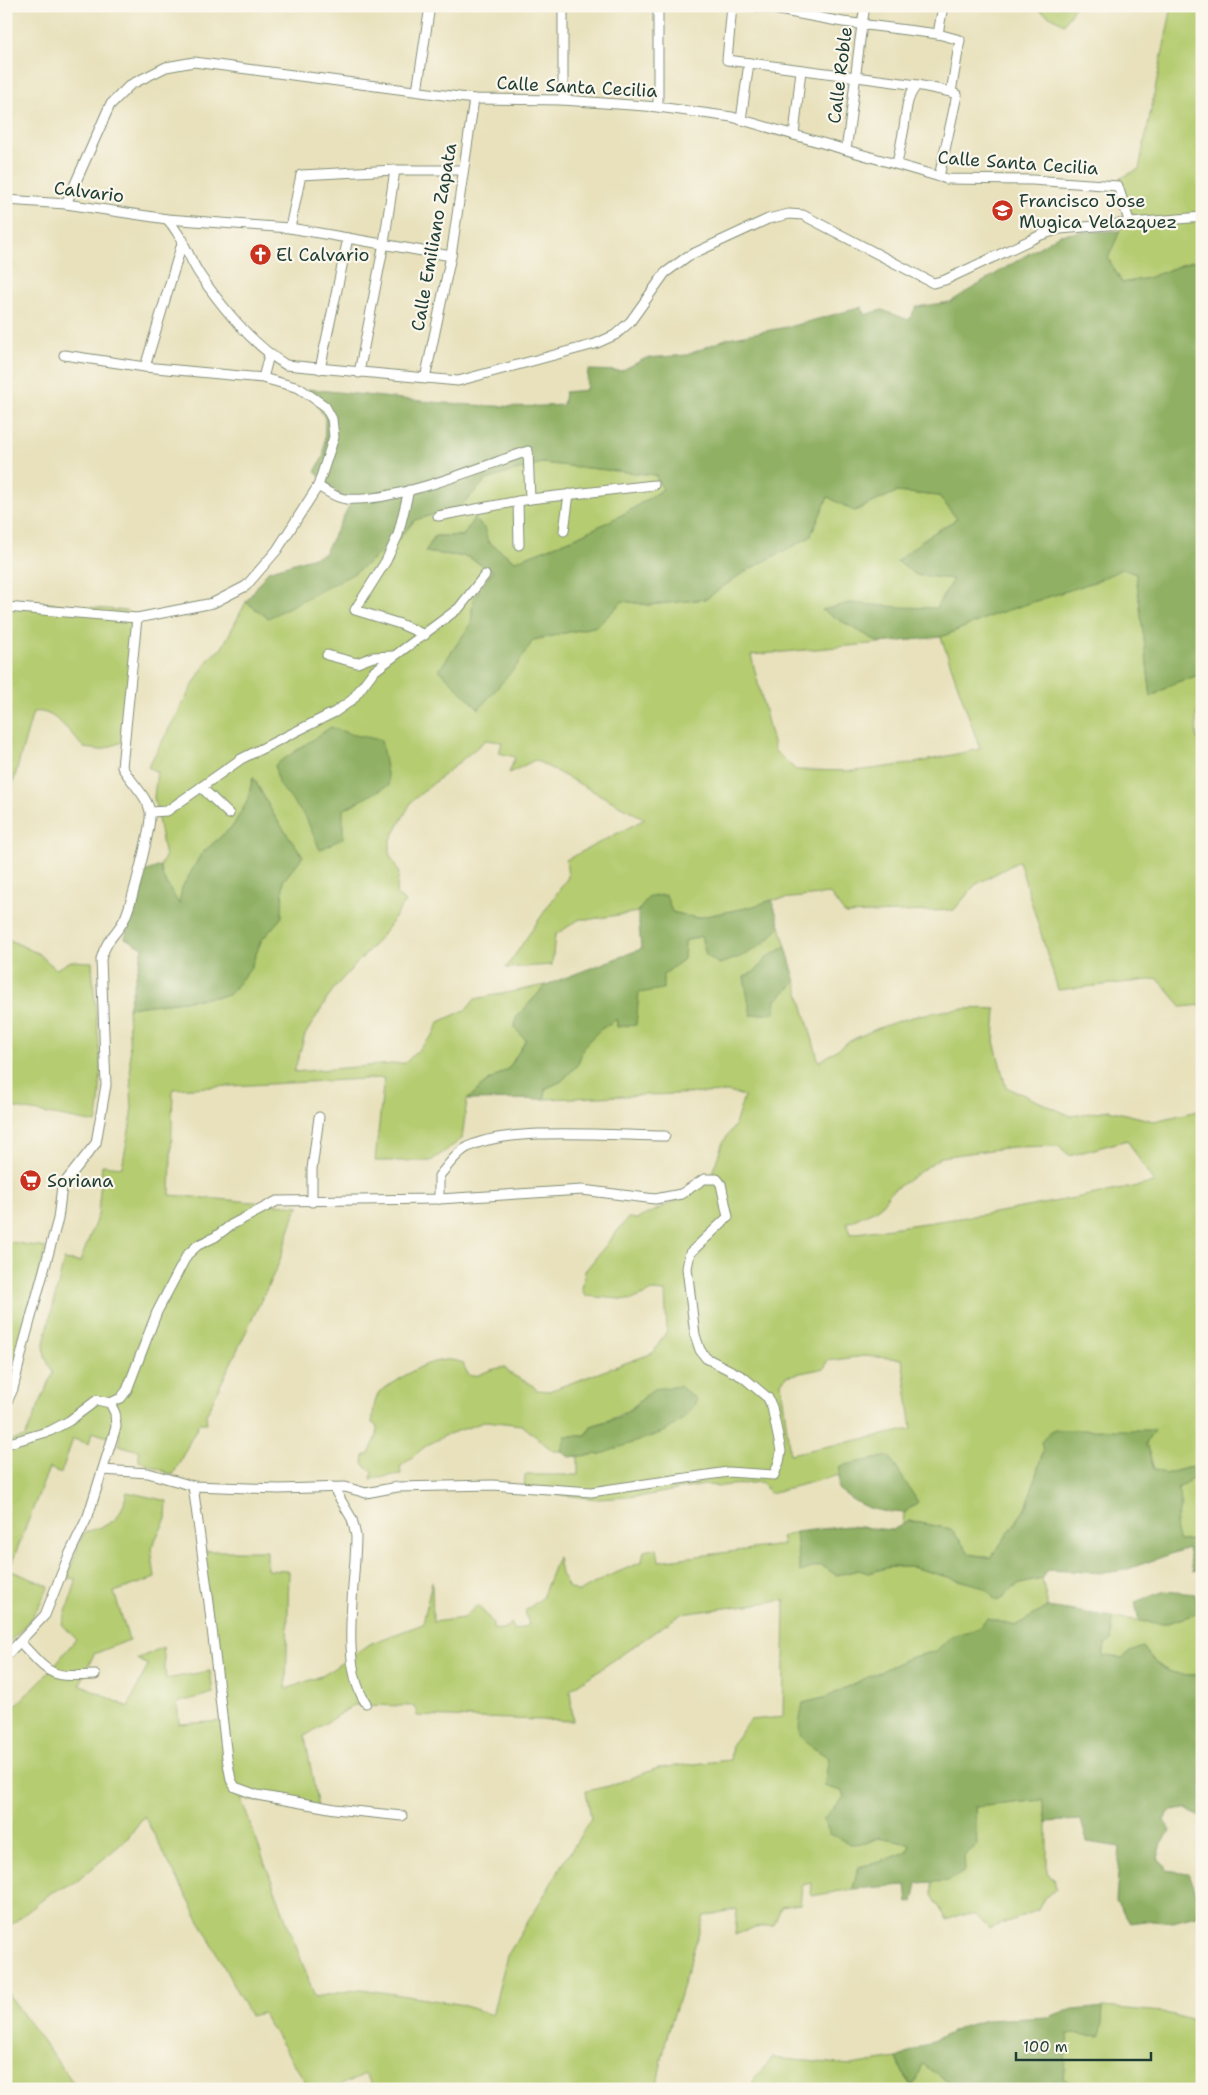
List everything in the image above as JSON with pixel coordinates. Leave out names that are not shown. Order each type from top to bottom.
[{"type":"street","points":[[417,91],[430,6]]},
{"type":"street","points":[[563,6],[563,100]]},
{"type":"street","points":[[658,6],[658,106]]},
{"type":"street","points":[[732,6],[727,60],[905,83],[951,92],[956,96],[940,176]]},
{"type":"street","points":[[756,6],[862,24],[938,34],[960,40],[951,92]]},
{"type":"street","name":"Calle Roble","points":[[846,149],[865,6]]},
{"type":"street","points":[[938,34],[943,6]]},
{"type":"street","name":"Calle Santa Cecilia","points":[[66,204],[110,104],[130,85],[166,67],[194,62],[474,99],[563,100],[658,106],[741,120],[947,179],[1032,180],[1118,186],[1130,224]]},
{"type":"street","points":[[741,120],[749,63]]},
{"type":"street","points":[[794,135],[801,70]]},
{"type":"street","points":[[897,164],[904,132],[908,97],[905,83]]},
{"type":"street","points":[[908,97],[916,85]]},
{"type":"street","name":"Calle Emiliano Zapata","points":[[425,379],[452,256],[474,99]]},
{"type":"street","points":[[290,228],[301,175],[394,170],[463,170]]},
{"type":"street","points":[[359,373],[384,243],[394,170]]},
{"type":"street","name":"Calvario","points":[[6,200],[66,204],[167,219],[290,228],[452,256]]},
{"type":"street","points":[[167,219],[183,240],[200,275],[253,341],[269,355],[286,365],[458,381],[595,344],[615,335],[630,322],[665,273],[688,256],[768,219],[789,214],[804,215],[933,283],[945,280],[1041,235],[1060,229],[1202,217]]},
{"type":"street","points":[[320,369],[348,238]]},
{"type":"street","points":[[145,367],[183,240]]},
{"type":"street","points":[[6,607],[137,618],[213,603],[246,586],[277,550],[318,486],[334,437],[332,419],[325,406],[299,388],[263,378],[145,367],[64,355]]},
{"type":"street","points":[[263,378],[269,355]]},
{"type":"street","points":[[318,486],[345,499],[371,497],[409,490],[528,451],[530,499]]},
{"type":"street","points":[[438,516],[530,499],[654,484]]},
{"type":"street","points":[[409,490],[398,535],[386,561],[355,610],[400,624],[425,635]]},
{"type":"street","points":[[564,531],[569,494]]},
{"type":"street","points":[[518,501],[520,545]]},
{"type":"street","points":[[150,812],[168,811],[242,759],[335,712],[352,700],[373,672],[459,608],[485,575]]},
{"type":"street","points":[[6,1404],[13,1389],[58,1219],[62,1186],[96,1143],[106,1085],[101,959],[105,945],[124,920],[142,863],[150,812],[145,797],[134,787],[122,767],[137,618]]},
{"type":"street","points":[[327,655],[357,664],[373,657],[393,656]]},
{"type":"street","points":[[201,787],[230,814]]},
{"type":"street","points":[[312,1202],[312,1169],[319,1117]]},
{"type":"street","points":[[439,1199],[439,1176],[466,1148],[485,1139],[561,1135],[665,1136]]},
{"type":"street","points":[[6,1444],[50,1431],[69,1421],[96,1400],[110,1403],[121,1398],[127,1390],[158,1312],[187,1256],[198,1245],[277,1201],[439,1199],[582,1190],[654,1198],[681,1194],[704,1179],[717,1179],[721,1184],[728,1217],[690,1253],[687,1268],[695,1335],[700,1350],[706,1358],[743,1377],[768,1398],[772,1407],[780,1451],[779,1462],[774,1475],[728,1472],[592,1492],[493,1485],[397,1488],[366,1493],[345,1487],[333,1486],[279,1489],[192,1486],[148,1473],[103,1470]]},
{"type":"street","points":[[6,1656],[45,1615],[69,1555],[88,1516],[116,1427],[115,1413],[110,1403]]},
{"type":"street","points":[[192,1486],[209,1603],[227,1758],[231,1780],[235,1787],[257,1795],[325,1807],[402,1816]]},
{"type":"street","points":[[333,1486],[352,1519],[356,1536],[351,1641],[352,1665],[359,1694],[366,1703]]},
{"type":"street","points":[[20,1642],[45,1668],[56,1676],[95,1675]]},
{"type":"green space","points":[[1038,6],[1075,6],[1064,24],[1037,9]]},
{"type":"green space","points":[[1172,6],[1202,6],[1202,261],[1192,261],[1148,278],[1122,283],[1108,258],[1125,218],[1119,179],[1139,169]]},
{"type":"green space","points":[[1120,231],[1108,258],[1122,283],[1148,278],[1192,261],[1202,261],[1202,674],[1174,683],[1151,697],[1136,574],[1122,569],[1097,581],[996,614],[941,637],[880,643],[822,610],[850,603],[936,608],[953,579],[916,575],[897,561],[924,539],[957,519],[939,496],[896,492],[854,511],[828,497],[810,537],[741,574],[706,599],[649,605],[623,601],[597,626],[533,640],[518,664],[479,709],[439,670],[471,624],[473,599],[493,571],[468,557],[425,552],[435,536],[463,536],[474,518],[484,528],[488,542],[515,561],[575,538],[626,513],[663,489],[655,475],[541,463],[486,480],[461,506],[415,520],[396,542],[353,574],[268,618],[246,602],[268,571],[324,554],[350,504],[315,472],[324,455],[325,418],[308,389],[467,405],[563,405],[565,392],[586,390],[588,370],[621,371],[646,358],[687,355],[728,338],[792,326],[862,307],[864,315],[882,310],[909,320],[916,307],[950,302],[1059,235],[1080,232]]},
{"type":"green space","points":[[541,463],[655,475],[663,489],[626,513],[575,538],[515,561],[488,542],[484,529],[474,518],[463,536],[435,536],[425,552],[468,557],[493,571],[473,599],[471,624],[439,670],[518,664],[533,640],[597,626],[623,601],[649,605],[706,599],[741,574],[810,537],[828,497],[855,511],[896,492],[939,496],[957,519],[924,539],[916,575],[953,579],[936,608],[823,610],[880,643],[751,655],[775,751],[796,770],[855,771],[910,764],[980,749],[941,637],[996,614],[1097,581],[1122,568],[1136,574],[1151,697],[1174,683],[1202,674],[1202,707],[1196,714],[1197,739],[1202,738],[1202,1005],[1182,1007],[1158,979],[1058,990],[1019,861],[975,885],[954,910],[845,914],[830,894],[772,900],[751,907],[696,918],[672,912],[649,896],[638,912],[580,919],[555,935],[552,965],[506,968],[568,877],[566,860],[645,819],[535,760],[509,773],[515,757],[499,753],[502,742],[486,740],[412,801],[390,841],[390,855],[399,872],[396,894],[405,902],[382,936],[334,988],[305,1035],[294,1072],[405,1063],[433,1035],[439,1022],[467,1009],[475,999],[546,985],[516,1018],[515,1028],[526,1040],[509,1068],[484,1084],[467,1100],[462,1139],[431,1161],[375,1161],[384,1078],[173,1089],[170,1195],[300,1206],[296,1210],[279,1263],[206,1415],[207,1423],[199,1423],[173,1475],[139,1461],[139,1451],[119,1445],[120,1434],[110,1431],[107,1437],[92,1432],[89,1444],[73,1439],[61,1473],[49,1468],[9,1570],[49,1586],[31,1618],[6,1645],[6,1449],[9,1441],[25,1437],[53,1373],[45,1357],[44,1343],[64,1260],[80,1262],[98,1215],[102,1165],[122,1167],[132,1115],[128,1008],[229,995],[251,967],[261,941],[281,917],[283,881],[303,856],[275,817],[253,777],[247,802],[233,826],[201,854],[179,904],[163,878],[160,866],[165,857],[154,797],[157,772],[148,767],[198,676],[210,657],[222,648],[246,602],[268,617],[396,542],[415,520],[461,506],[486,480]]},
{"type":"green space","points":[[6,599],[127,611],[137,618],[125,741],[100,750],[84,748],[68,729],[55,718],[41,712],[33,712],[10,794],[6,793]]},
{"type":"green space","points":[[331,727],[350,734],[381,740],[389,785],[343,810],[343,838],[320,850],[306,818],[278,783],[275,765]]},
{"type":"green space","points":[[253,777],[275,817],[303,856],[283,881],[282,917],[261,941],[251,967],[229,995],[128,1008],[143,948],[125,938],[144,872],[160,866],[163,878],[179,904],[182,888],[201,854],[233,826],[247,802]]},
{"type":"green space","points":[[666,895],[672,912],[696,918],[751,907],[772,900],[780,926],[753,950],[738,958],[719,964],[706,955],[701,936],[685,941],[684,959],[663,975],[663,989],[639,993],[636,1025],[617,1027],[617,1019],[601,1029],[584,1046],[578,1064],[562,1081],[545,1089],[545,1099],[467,1100],[484,1084],[509,1068],[526,1040],[515,1028],[516,1018],[546,985],[641,949],[638,912],[649,896]]},
{"type":"green space","points":[[780,926],[786,947],[766,961],[757,975],[751,1015],[774,1013],[776,1000],[796,982],[819,1062],[853,1039],[892,1023],[943,1011],[978,1008],[996,1009],[994,1041],[1006,1087],[1071,1116],[1109,1110],[1154,1121],[1202,1110],[1202,1464],[1165,1474],[1154,1469],[1146,1444],[1153,1430],[1043,1451],[1027,1506],[991,1558],[970,1554],[951,1529],[910,1521],[903,1525],[904,1513],[918,1502],[840,1466],[839,1475],[770,1493],[761,1482],[722,1486],[704,1485],[643,1496],[598,1499],[546,1493],[524,1493],[525,1475],[578,1475],[578,1456],[601,1454],[653,1389],[625,1412],[591,1426],[586,1436],[566,1436],[561,1451],[553,1451],[522,1425],[487,1421],[446,1435],[426,1446],[400,1467],[401,1474],[371,1479],[373,1471],[368,1469],[363,1463],[364,1456],[369,1454],[377,1436],[377,1426],[372,1423],[377,1396],[385,1388],[418,1368],[436,1361],[454,1360],[463,1363],[467,1373],[475,1376],[505,1367],[512,1375],[534,1386],[537,1390],[549,1391],[653,1353],[667,1331],[665,1292],[652,1291],[632,1300],[585,1296],[582,1289],[585,1271],[628,1218],[637,1219],[684,1197],[709,1182],[723,1142],[735,1125],[744,1096],[728,1092],[545,1099],[545,1089],[562,1081],[578,1064],[584,1046],[601,1029],[617,1019],[617,1026],[639,993],[684,959],[685,941],[701,936],[706,955],[765,943]],"holes":[[[1127,1140],[1154,1183],[1000,1212],[850,1234],[847,1223],[878,1209],[891,1192],[941,1157],[1012,1147],[1058,1146],[1069,1156]],[[864,1356],[902,1359],[912,1429],[790,1454],[781,1383],[786,1376],[825,1368],[827,1361]]]},
{"type":"green space","points":[[6,935],[10,940],[39,954],[56,969],[71,961],[92,962],[100,1063],[99,1103],[96,1123],[6,1106]]},
{"type":"green space","points":[[786,947],[796,982],[776,1000],[774,1013],[751,1015],[744,977],[757,970],[767,957]]},
{"type":"green space","points":[[6,1241],[46,1248],[14,1365],[6,1363]]},
{"type":"green space","points":[[680,1386],[697,1400],[687,1416],[666,1431],[601,1454],[569,1457],[561,1451],[566,1436],[586,1436],[591,1426],[618,1418],[635,1406],[653,1389]]},
{"type":"green space","points":[[1052,1430],[1154,1430],[1146,1444],[1154,1469],[1165,1474],[1202,1464],[1202,1476],[1190,1480],[1177,1489],[1181,1504],[1175,1525],[1179,1541],[1193,1540],[1202,1535],[1202,1569],[1193,1571],[1188,1548],[1125,1570],[1104,1573],[1048,1570],[1042,1579],[1016,1586],[1004,1598],[996,1601],[987,1590],[974,1584],[911,1567],[889,1567],[868,1573],[859,1570],[836,1575],[821,1565],[800,1572],[796,1532],[848,1526],[892,1530],[910,1521],[951,1529],[970,1554],[991,1558],[1027,1506],[1043,1451],[1041,1442]]},
{"type":"green space","points":[[889,1456],[918,1502],[904,1513],[869,1508],[854,1501],[838,1489],[840,1466]]},
{"type":"green space","points":[[1202,1476],[1202,1535],[1193,1540],[1179,1541],[1175,1524],[1182,1507],[1177,1489],[1190,1480]]},
{"type":"green space","points":[[127,1492],[167,1501],[166,1519],[151,1548],[155,1578],[114,1592],[129,1640],[94,1654],[80,1684],[128,1707],[148,1665],[137,1659],[163,1647],[166,1679],[210,1671],[213,1693],[177,1703],[179,1724],[224,1721],[202,1551],[267,1551],[267,1570],[289,1571],[286,1689],[324,1675],[369,1644],[423,1624],[432,1581],[433,1622],[463,1618],[478,1605],[493,1623],[493,1629],[503,1630],[511,1623],[515,1630],[529,1625],[525,1611],[542,1598],[558,1557],[561,1574],[569,1588],[579,1592],[606,1577],[642,1562],[644,1551],[657,1548],[659,1561],[783,1545],[781,1537],[796,1532],[800,1572],[821,1565],[836,1575],[859,1570],[868,1573],[889,1567],[911,1567],[974,1584],[987,1590],[1007,1592],[1020,1584],[1042,1579],[1048,1607],[1015,1626],[987,1618],[978,1629],[951,1636],[936,1651],[909,1658],[824,1698],[803,1703],[809,1745],[830,1758],[844,1797],[866,1843],[888,1838],[910,1845],[907,1852],[880,1862],[858,1867],[853,1889],[811,1896],[812,1883],[802,1885],[800,1904],[781,1907],[774,1925],[755,1927],[735,1935],[737,1909],[704,1916],[666,2040],[656,2089],[375,2089],[365,2074],[333,2089],[310,2089],[262,2013],[250,2016],[144,1816],[127,1839],[76,1882],[52,1892],[6,1929],[6,1715],[48,1673],[76,1639],[62,1624],[77,1579],[67,1578],[83,1533],[113,1521],[124,1503]],"holes":[[[785,1600],[783,1717],[750,1720],[732,1744],[730,1760],[658,1768],[609,1786],[586,1791],[591,1818],[507,1956],[492,2015],[459,2004],[361,1989],[315,1997],[241,1799],[318,1808],[305,1736],[354,1705],[415,1706],[417,1716],[573,1721],[570,1690],[681,1614]]]},
{"type":"green space","points":[[1165,1591],[1195,1594],[1199,1613],[1164,1624],[1139,1621],[1135,1602]]},
{"type":"green space","points":[[1048,1607],[1113,1617],[1111,1641],[1105,1645],[1103,1656],[1123,1658],[1128,1653],[1143,1647],[1156,1662],[1168,1671],[1202,1675],[1202,1812],[1200,1817],[1185,1809],[1170,1811],[1164,1820],[1170,1831],[1162,1843],[1158,1858],[1167,1870],[1189,1873],[1201,1906],[1196,1916],[1173,1922],[1153,1920],[1130,1923],[1116,1901],[1120,1847],[1087,1842],[1081,1820],[1047,1822],[1042,1800],[975,1807],[977,1845],[964,1856],[965,1871],[949,1881],[917,1883],[913,1902],[908,1903],[906,1885],[853,1889],[858,1867],[880,1862],[907,1852],[910,1845],[878,1837],[866,1843],[850,1844],[830,1834],[823,1819],[844,1797],[842,1791],[824,1786],[829,1758],[805,1742],[801,1737],[799,1725],[803,1703],[824,1698],[909,1658],[936,1651],[951,1636],[978,1629],[987,1618],[1015,1626]]},
{"type":"green space","points":[[1199,1613],[1202,1628],[1202,1675],[1168,1671],[1156,1662],[1143,1647],[1123,1658],[1103,1656],[1105,1645],[1111,1640],[1113,1617],[1164,1624]]},
{"type":"green space","points":[[1043,1800],[1047,1822],[1047,1873],[1054,1878],[1056,1889],[1044,1898],[1038,1910],[989,1929],[976,1915],[959,1915],[947,1920],[932,1895],[932,1881],[949,1881],[964,1856],[976,1845],[975,1807]]},
{"type":"green space","points":[[6,1991],[78,2089],[6,2089]]},
{"type":"green space","points":[[1103,2007],[1162,2012],[1202,2023],[1202,2089],[1105,2089],[1099,2086],[1085,2089],[1063,2079],[1068,2033],[1100,2036]]},
{"type":"green space","points":[[1103,2007],[1101,2036],[1068,2034],[1063,2078],[1080,2089],[958,2089],[922,2064],[913,2087],[903,2073],[897,2058],[965,2026],[986,2020],[1048,2017],[1066,2011]]},
{"type":"green space","points":[[773,2058],[851,2065],[897,2058],[903,2073],[913,2086],[921,2063],[958,2089],[750,2089],[756,2076]]},
{"type":"place","name":"Francisco Jose Mugica Velazquez","points":[[1003,211]]},
{"type":"place","name":"El Calvario","points":[[260,255]]},
{"type":"place","name":"Soriana","points":[[31,1181]]}]
